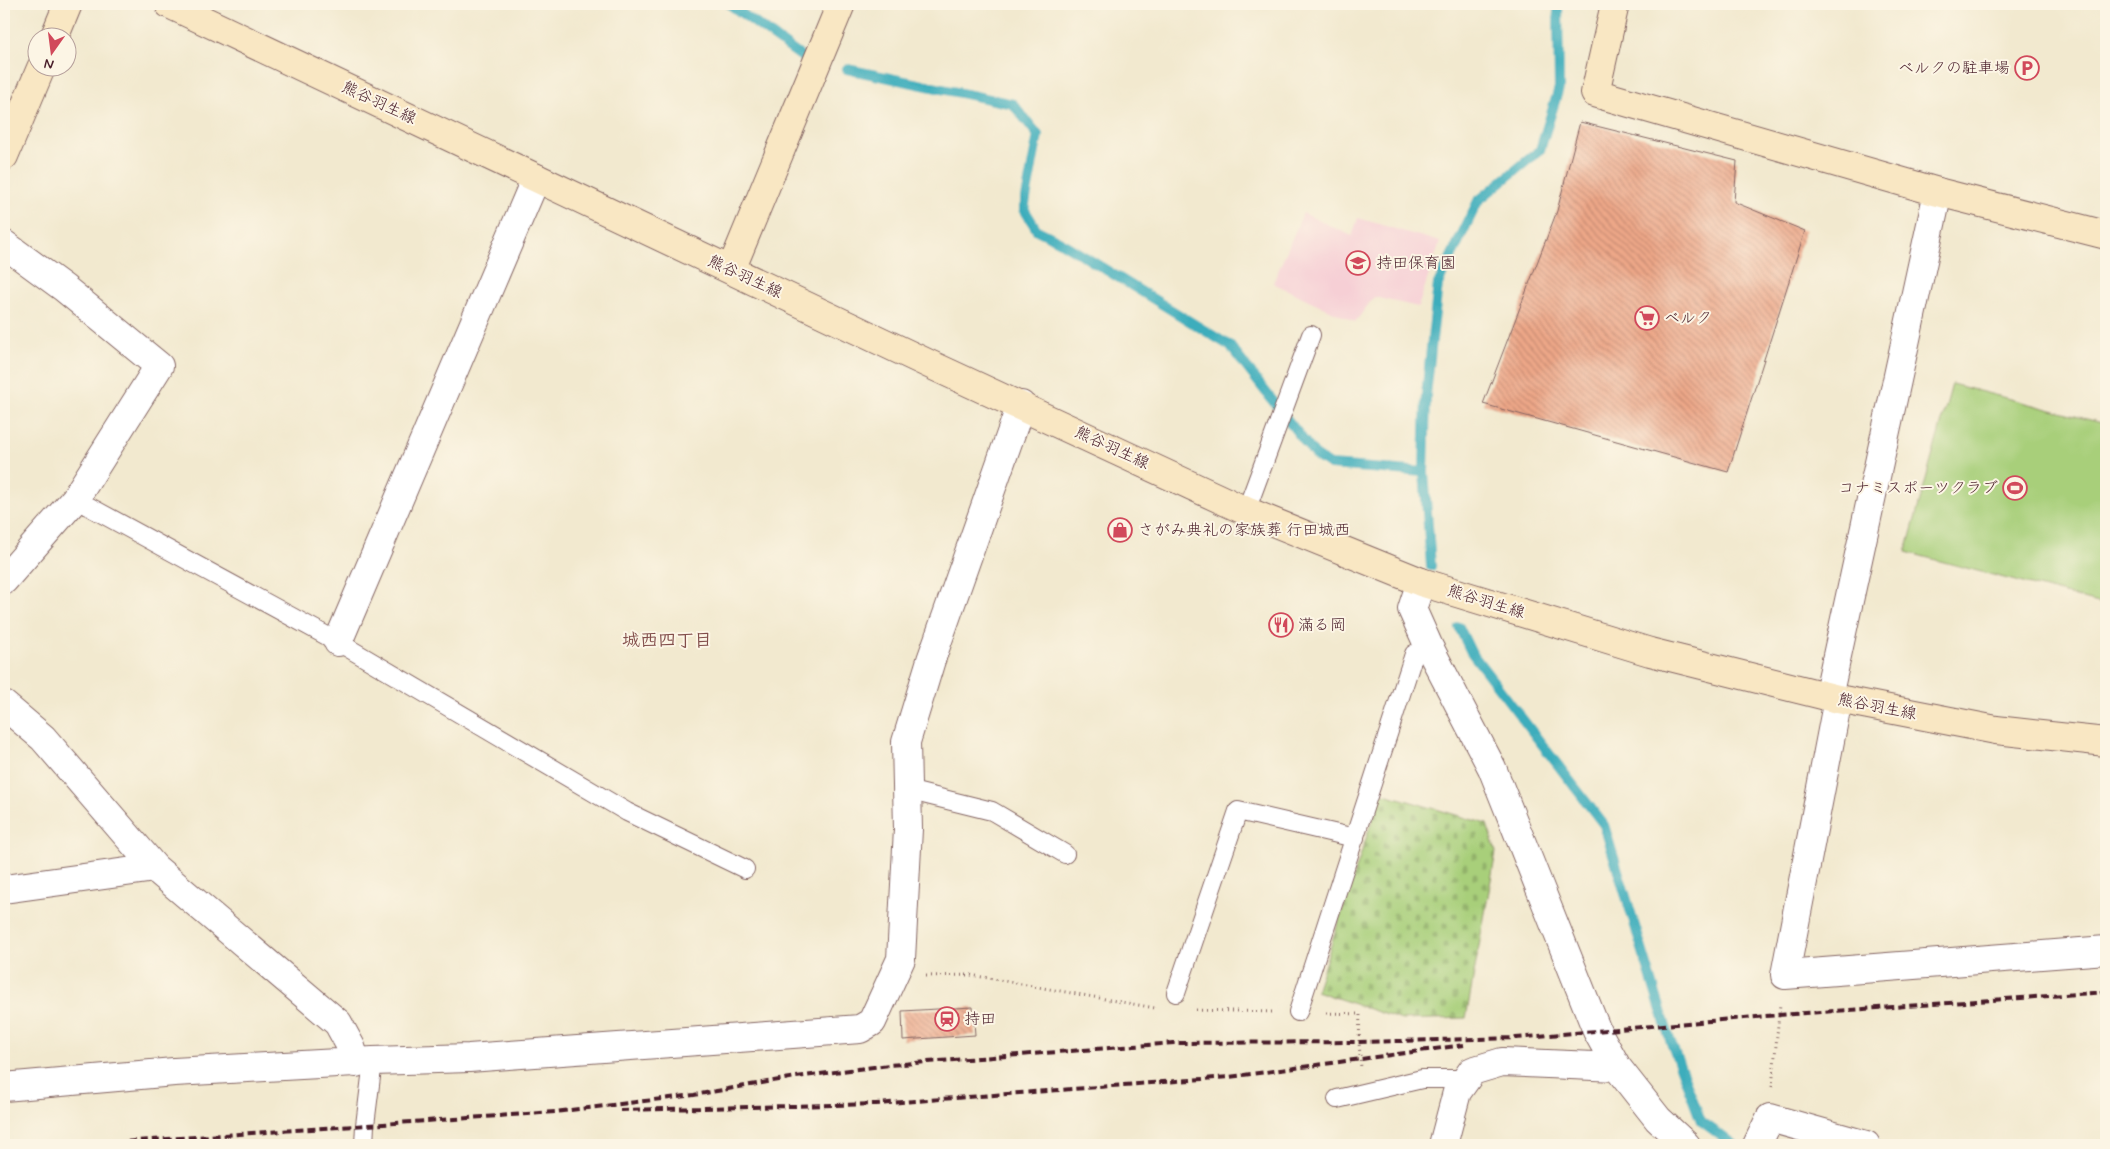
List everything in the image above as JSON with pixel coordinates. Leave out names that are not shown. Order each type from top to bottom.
[{"type":"main road","points":[[58,28],[68,4]]},
{"type":"main road","name":"熊谷羽生線","points":[[169,4],[1246,511],[1421,582],[1650,652],[1833,698],[1996,730],[2106,742]]},
{"type":"main road","points":[[732,270],[841,4]]},
{"type":"main road","points":[[1615,4],[1595,93],[1938,192],[2106,235]]},
{"type":"main road","points":[[4,156],[37,78]]},
{"type":"street","points":[[338,642],[536,178]]},
{"type":"street","points":[[1938,192],[1833,698],[1785,975],[2106,950]]},
{"type":"street","points":[[4,244],[64,288],[159,366],[74,499],[4,580]]},
{"type":"street","points":[[4,1087],[174,1072],[469,1058],[860,1029],[872,1022],[901,959],[908,828],[906,742],[934,651],[1021,405]]},
{"type":"street","points":[[1421,582],[1412,609],[1429,647],[1492,768],[1597,1031],[1617,1068],[1658,1119],[1686,1145]]},
{"type":"street","points":[[4,705],[43,738],[155,868],[338,1023],[351,1047],[365,1062]]},
{"type":"street","points":[[4,889],[155,868]]},
{"type":"street","points":[[1443,1145],[1457,1092],[1472,1071],[1502,1062],[1617,1068]]},
{"type":"street","points":[[1757,1145],[1770,1118],[1866,1145]]},
{"type":"lane","points":[[1246,511],[1311,335]]},
{"type":"lane","points":[[74,499],[338,642],[627,812],[745,868]]},
{"type":"lane","points":[[1298,1012],[1414,654],[1429,647]]},
{"type":"lane","points":[[908,790],[992,811],[1065,854]]},
{"type":"lane","points":[[1176,993],[1238,811],[1354,838]]},
{"type":"lane","points":[[364,1145],[365,1062]]},
{"type":"lane","points":[[1337,1099],[1422,1079],[1466,1079]]},
{"type":"path","points":[[893,978],[971,975],[1159,1008]]},
{"type":"path","points":[[1770,1118],[1778,1015],[1785,975]]},
{"type":"path","points":[[1189,1010],[1360,1014],[1359,1042],[1364,1094]]},
{"type":"shaded area","name":"持田保育園","points":[[1303,213],[1352,236],[1358,218],[1440,242],[1418,307],[1374,297],[1355,322],[1273,283]]},
{"type":"green space","name":"コナミスポーツクラブ","points":[[1952,384],[2106,424],[2106,605],[1906,552]]},
{"type":"green space","points":[[1381,793],[1487,824],[1496,852],[1466,1018],[1402,1020],[1316,991]]},
{"type":"building","name":"ベルク","points":[[1580,122],[1737,161],[1734,202],[1805,231],[1728,472],[1483,404],[1557,211]]},
{"type":"building","points":[[973,1007],[975,1035],[903,1040],[902,1011]]},
{"type":"waterway","points":[[729,4],[806,60]]},
{"type":"waterway","points":[[1431,566],[1424,472],[1426,395],[1438,284],[1478,201],[1540,150],[1559,88],[1558,4]]},
{"type":"waterway","points":[[847,69],[1013,104],[1038,135],[1024,209],[1037,230],[1059,241],[1230,346],[1315,455],[1330,465],[1424,472]]},
{"type":"waterway","points":[[1459,627],[1471,652],[1604,825],[1670,1040],[1701,1121],[1734,1145]]},
{"type":"railway","points":[[80,1145],[555,1112],[694,1095],[796,1077],[889,1065],[1174,1043],[1359,1042],[1516,1038],[1778,1015],[2106,992]]},
{"type":"railway","points":[[620,1110],[876,1104],[1229,1077],[1464,1045]]},
{"type":"place","name":"ベルクの駐車場","points":[[2027,68]]},
{"type":"place","name":"持田保育園","points":[[1358,263]]},
{"type":"place","name":"ベルク","points":[[1647,318]]},
{"type":"place","name":"コナミスポーツクラブ","points":[[2015,488]]},
{"type":"place","name":"さがみ典礼の家族葬 行田城西","points":[[1120,530]]},
{"type":"place","name":"滿る岡","points":[[1281,625]]},
{"type":"place","name":"持田","points":[[947,1019]]},
{"type":"district","name":"城西四丁目","points":[[667,641]]}]
